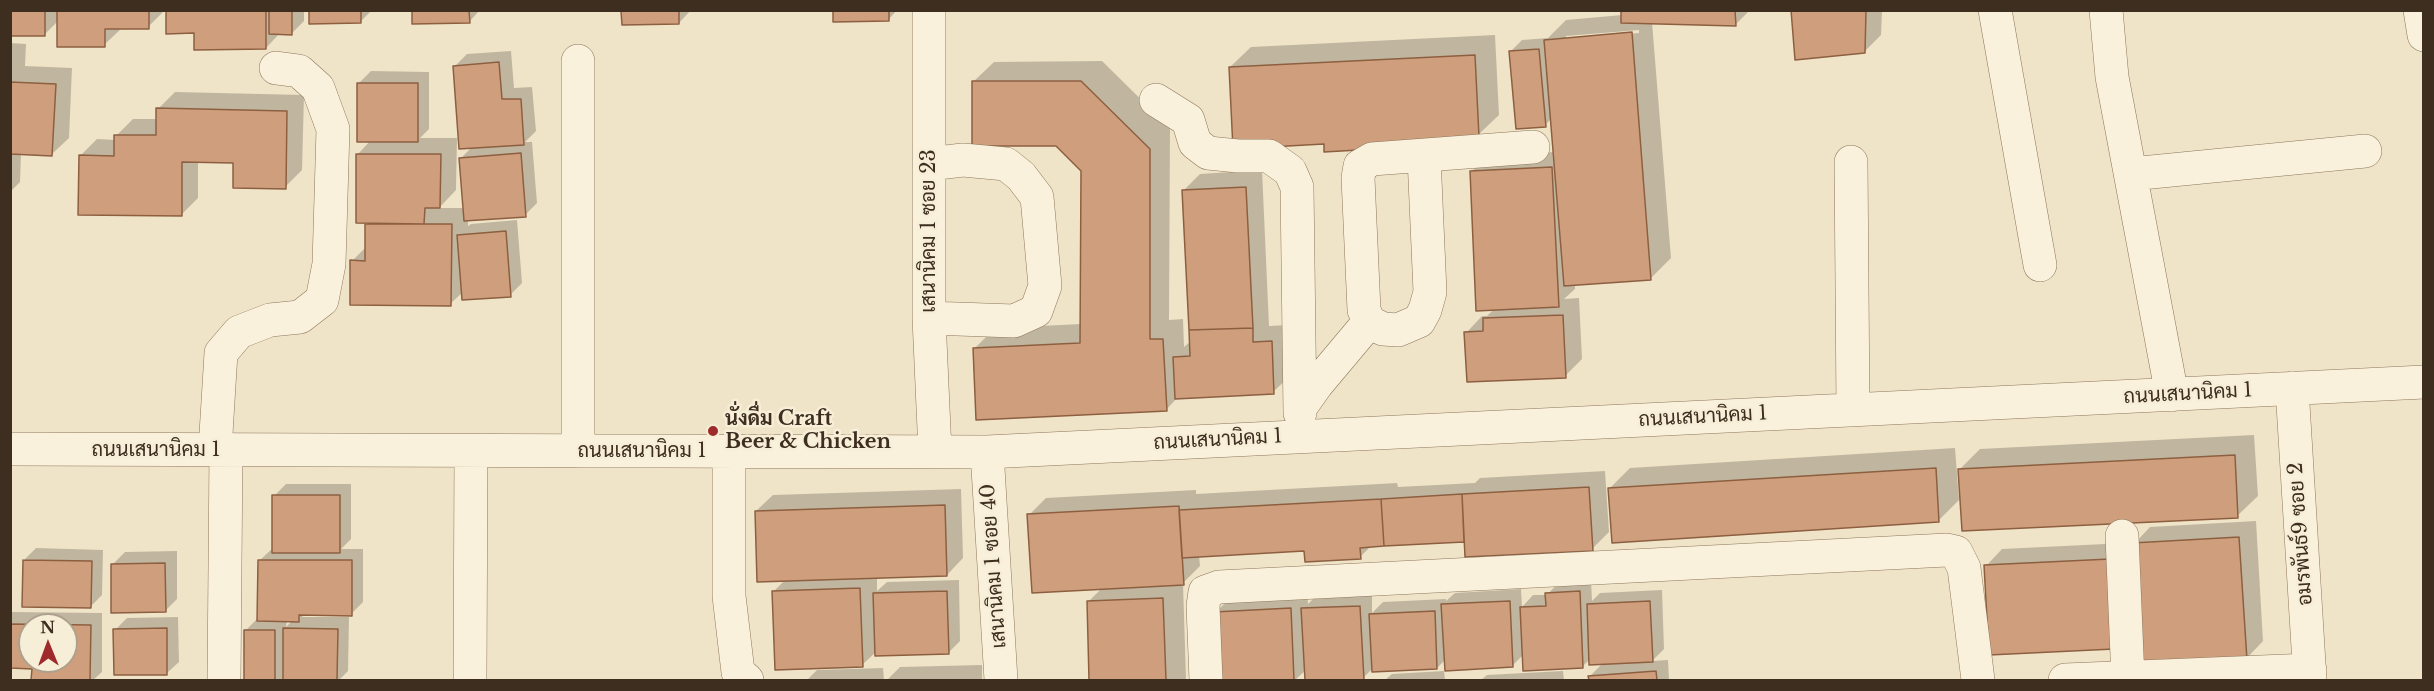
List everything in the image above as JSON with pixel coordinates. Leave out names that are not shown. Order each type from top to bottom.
[{"type":"street","name":"เสนานิคม 1 ซอย 23","points":[[929,10],[930,318],[935,452]]},
{"type":"street","points":[[1995,10],[2040,265]]},
{"type":"street","points":[[2106,10],[2112,77],[2172,395]]},
{"type":"street","points":[[2420,10],[2424,35]]},
{"type":"street","points":[[578,61],[578,451]]},
{"type":"street","points":[[224,681],[221,353],[239,332],[270,320],[300,317],[322,300],[329,264],[333,129],[318,88],[299,71],[276,68]]},
{"type":"street","points":[[1156,100],[1188,120],[1195,143],[1208,153],[1269,156],[1290,171],[1297,187],[1300,422]]},
{"type":"street","points":[[1424,157],[1430,292],[1419,321],[1398,330],[1383,329],[1369,322],[1364,310],[1358,178],[1360,166],[1372,159],[1424,157],[1533,147]]},
{"type":"street","points":[[2131,174],[2365,151]]},
{"type":"street","points":[[928,164],[963,160],[1006,164],[1021,176],[1037,197],[1045,285],[1036,311],[1014,321],[930,318]]},
{"type":"street","points":[[1851,162],[1853,410]]},
{"type":"street","points":[[1300,422],[1317,384],[1369,322]]},
{"type":"street","name":"ถนนเสนานิคม 1","points":[[10,449],[987,452],[1300,422],[1853,410],[2424,382]]},
{"type":"street","name":"อมรพันธ์9 ซอย 2","points":[[2292,388],[2310,675]]},
{"type":"street","points":[[470,681],[471,451]]},
{"type":"street","points":[[729,452],[729,596],[738,672],[747,681]]},
{"type":"street","name":"เสนานิคม 1 ซอย 40","points":[[987,452],[1001,681]]},
{"type":"street","points":[[2122,536],[2128,679]]},
{"type":"street","points":[[1206,681],[1204,599],[1205,592],[1219,587],[1947,550],[1956,552],[1964,568],[1978,681]]},
{"type":"street","points":[[2065,681],[2310,675]]},
{"type":"building","points":[[10,10],[45,10],[45,36],[10,36]]},
{"type":"building","points":[[57,10],[149,10],[149,29],[105,29],[105,47],[57,47]]},
{"type":"building","points":[[166,10],[266,10],[266,49],[194,50],[194,33],[166,34]]},
{"type":"building","points":[[269,10],[292,10],[292,35],[269,34]]},
{"type":"building","points":[[309,10],[361,10],[361,23],[309,24]]},
{"type":"building","points":[[412,10],[469,10],[470,23],[412,24]]},
{"type":"building","points":[[609,10],[679,10],[679,24],[622,25],[621,11]]},
{"type":"building","points":[[833,10],[889,10],[889,21],[833,22]]},
{"type":"building","points":[[1621,10],[1735,10],[1736,26],[1621,23]]},
{"type":"building","points":[[1791,10],[1866,10],[1865,53],[1795,60]]},
{"type":"building","points":[[1632,32],[1651,280],[1564,286],[1544,40]]},
{"type":"building","points":[[1539,49],[1546,127],[1516,129],[1509,51]]},
{"type":"building","points":[[1475,55],[1479,137],[1393,148],[1324,152],[1324,144],[1233,149],[1229,67]]},
{"type":"building","points":[[499,62],[502,99],[521,99],[524,145],[459,149],[453,66]]},
{"type":"building","points":[[972,81],[1081,81],[1150,149],[1150,339],[1163,339],[1167,411],[976,420],[973,348],[1080,343],[1081,171],[1056,146],[972,146]]},
{"type":"building","points":[[10,82],[56,84],[52,156],[10,154]]},
{"type":"building","points":[[357,83],[418,83],[418,142],[357,142]]},
{"type":"building","points":[[156,108],[287,111],[286,189],[233,188],[233,163],[182,162],[182,216],[78,215],[79,155],[114,156],[114,135],[156,135]]},
{"type":"building","points":[[521,153],[526,217],[464,221],[459,158]]},
{"type":"building","points":[[356,154],[441,154],[440,208],[425,208],[424,224],[356,223]]},
{"type":"building","points":[[1552,167],[1559,307],[1476,311],[1470,171]]},
{"type":"building","points":[[1246,187],[1253,328],[1189,330],[1182,190]]},
{"type":"building","points":[[365,224],[452,224],[451,306],[350,305],[350,260],[365,261]]},
{"type":"building","points":[[506,231],[511,297],[462,300],[457,235]]},
{"type":"building","points":[[1563,315],[1566,378],[1467,382],[1464,332],[1483,331],[1483,318]]},
{"type":"building","points":[[1253,328],[1253,342],[1272,341],[1274,394],[1175,399],[1173,357],[1190,356],[1189,330]]},
{"type":"building","points":[[2235,455],[2238,518],[1962,531],[1958,469]]},
{"type":"building","points":[[1936,468],[1939,522],[1612,543],[1608,488]]},
{"type":"building","points":[[1589,487],[1593,551],[1465,557],[1462,494]]},
{"type":"building","points":[[1462,494],[1464,542],[1384,546],[1381,499]]},
{"type":"building","points":[[272,495],[340,495],[340,553],[272,553]]},
{"type":"building","points":[[1381,499],[1384,546],[1360,548],[1361,559],[1305,562],[1304,551],[1182,558],[1179,510]]},
{"type":"building","points":[[945,505],[947,576],[757,582],[755,511]]},
{"type":"building","points":[[1179,506],[1184,585],[1032,593],[1027,514]]},
{"type":"building","points":[[2239,537],[2247,660],[2140,667],[2132,543]]},
{"type":"building","points":[[2110,559],[2114,649],[1989,655],[1984,565]]},
{"type":"building","points":[[23,560],[92,561],[91,608],[22,607]]},
{"type":"building","points":[[258,560],[352,560],[352,616],[299,615],[299,622],[257,621]]},
{"type":"building","points":[[165,563],[166,612],[111,613],[111,564]]},
{"type":"building","points":[[860,588],[863,667],[775,670],[772,591]]},
{"type":"building","points":[[947,591],[949,654],[875,656],[873,593]]},
{"type":"building","points":[[1580,591],[1583,668],[1523,671],[1520,607],[1546,606],[1545,593]]},
{"type":"building","points":[[1163,598],[1166,680],[1089,680],[1087,601]]},
{"type":"building","points":[[1510,601],[1513,667],[1445,671],[1441,604]]},
{"type":"building","points":[[1650,601],[1653,662],[1589,665],[1587,604]]},
{"type":"building","points":[[1360,606],[1364,680],[1305,680],[1301,608]]},
{"type":"building","points":[[1291,608],[1294,680],[1217,680],[1214,612]]},
{"type":"building","points":[[1435,611],[1437,669],[1372,672],[1369,614]]},
{"type":"building","points":[[10,624],[18,624],[18,668],[10,668]]},
{"type":"building","points":[[78,625],[91,625],[90,680],[31,680],[32,673],[78,673]]},
{"type":"building","points":[[167,628],[167,675],[114,675],[113,629]]},
{"type":"building","points":[[283,628],[338,629],[337,680],[283,680]]},
{"type":"building","points":[[244,630],[275,630],[275,680],[244,680]]},
{"type":"building","points":[[1656,671],[1657,680],[1589,680],[1588,676]]},
{"type":"place","name":"นั่งดื่ม Craft Beer & Chicken","points":[[713,431]]}]
